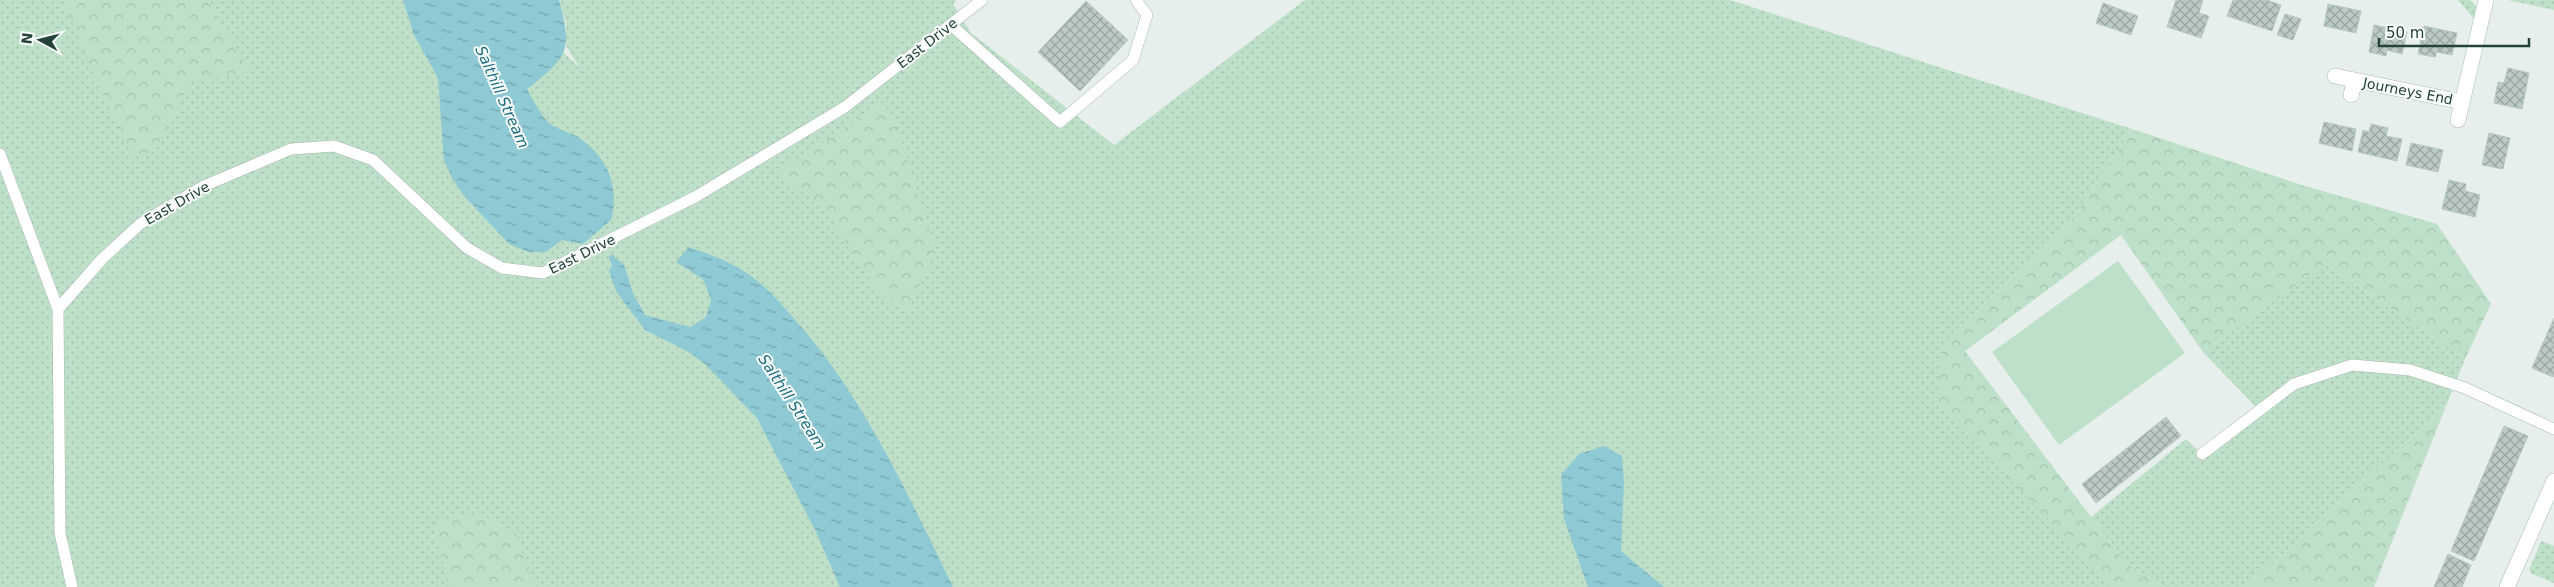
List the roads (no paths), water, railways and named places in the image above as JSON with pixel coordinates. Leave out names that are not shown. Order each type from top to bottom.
[{"type":"street","name":"Journeys End","points":[[2458,120],[2486,0]]},
{"type":"street","name":"Journeys End","points":[[2335,76],[2462,102]]},
{"type":"street","name":"Journeys End","points":[[2351,95],[2354,80]]},
{"type":"street","points":[[2507,587],[2554,480]]},
{"type":"lane","name":"East Drive","points":[[58,309],[102,259],[140,224],[204,186],[291,149],[334,146],[373,160],[467,248],[502,268],[543,273],[695,197],[845,107],[982,0]]},
{"type":"lane","points":[[951,25],[1060,122],[1133,60],[1147,16],[1136,0]]},
{"type":"lane","points":[[0,154],[58,309],[60,533],[72,587]]},
{"type":"lane","points":[[2202,454],[2294,384],[2352,366],[2410,370],[2465,388],[2554,429]]},
{"type":"water","points":[[403,0],[559,0],[566,31],[564,52],[551,69],[527,89],[547,121],[578,137],[588,145],[597,153],[609,173],[614,195],[611,220],[583,244],[562,240],[546,252],[529,252],[509,244],[465,197],[452,178],[444,161],[438,78],[414,35]]},
{"type":"water","points":[[689,247],[729,263],[757,281],[781,304],[821,352],[844,383],[884,449],[953,587],[840,587],[816,532],[757,418],[705,364],[687,351],[645,330],[616,291],[609,271],[616,258],[624,265],[633,293],[645,315],[690,327],[706,317],[711,300],[703,279],[676,262]]},
{"type":"water","points":[[1604,446],[1622,456],[1624,483],[1621,551],[1664,587],[1588,587],[1564,519],[1561,475],[1579,454]]},
{"type":"waterway","name":"Salthill Stream","points":[[612,258],[618,270]]}]
